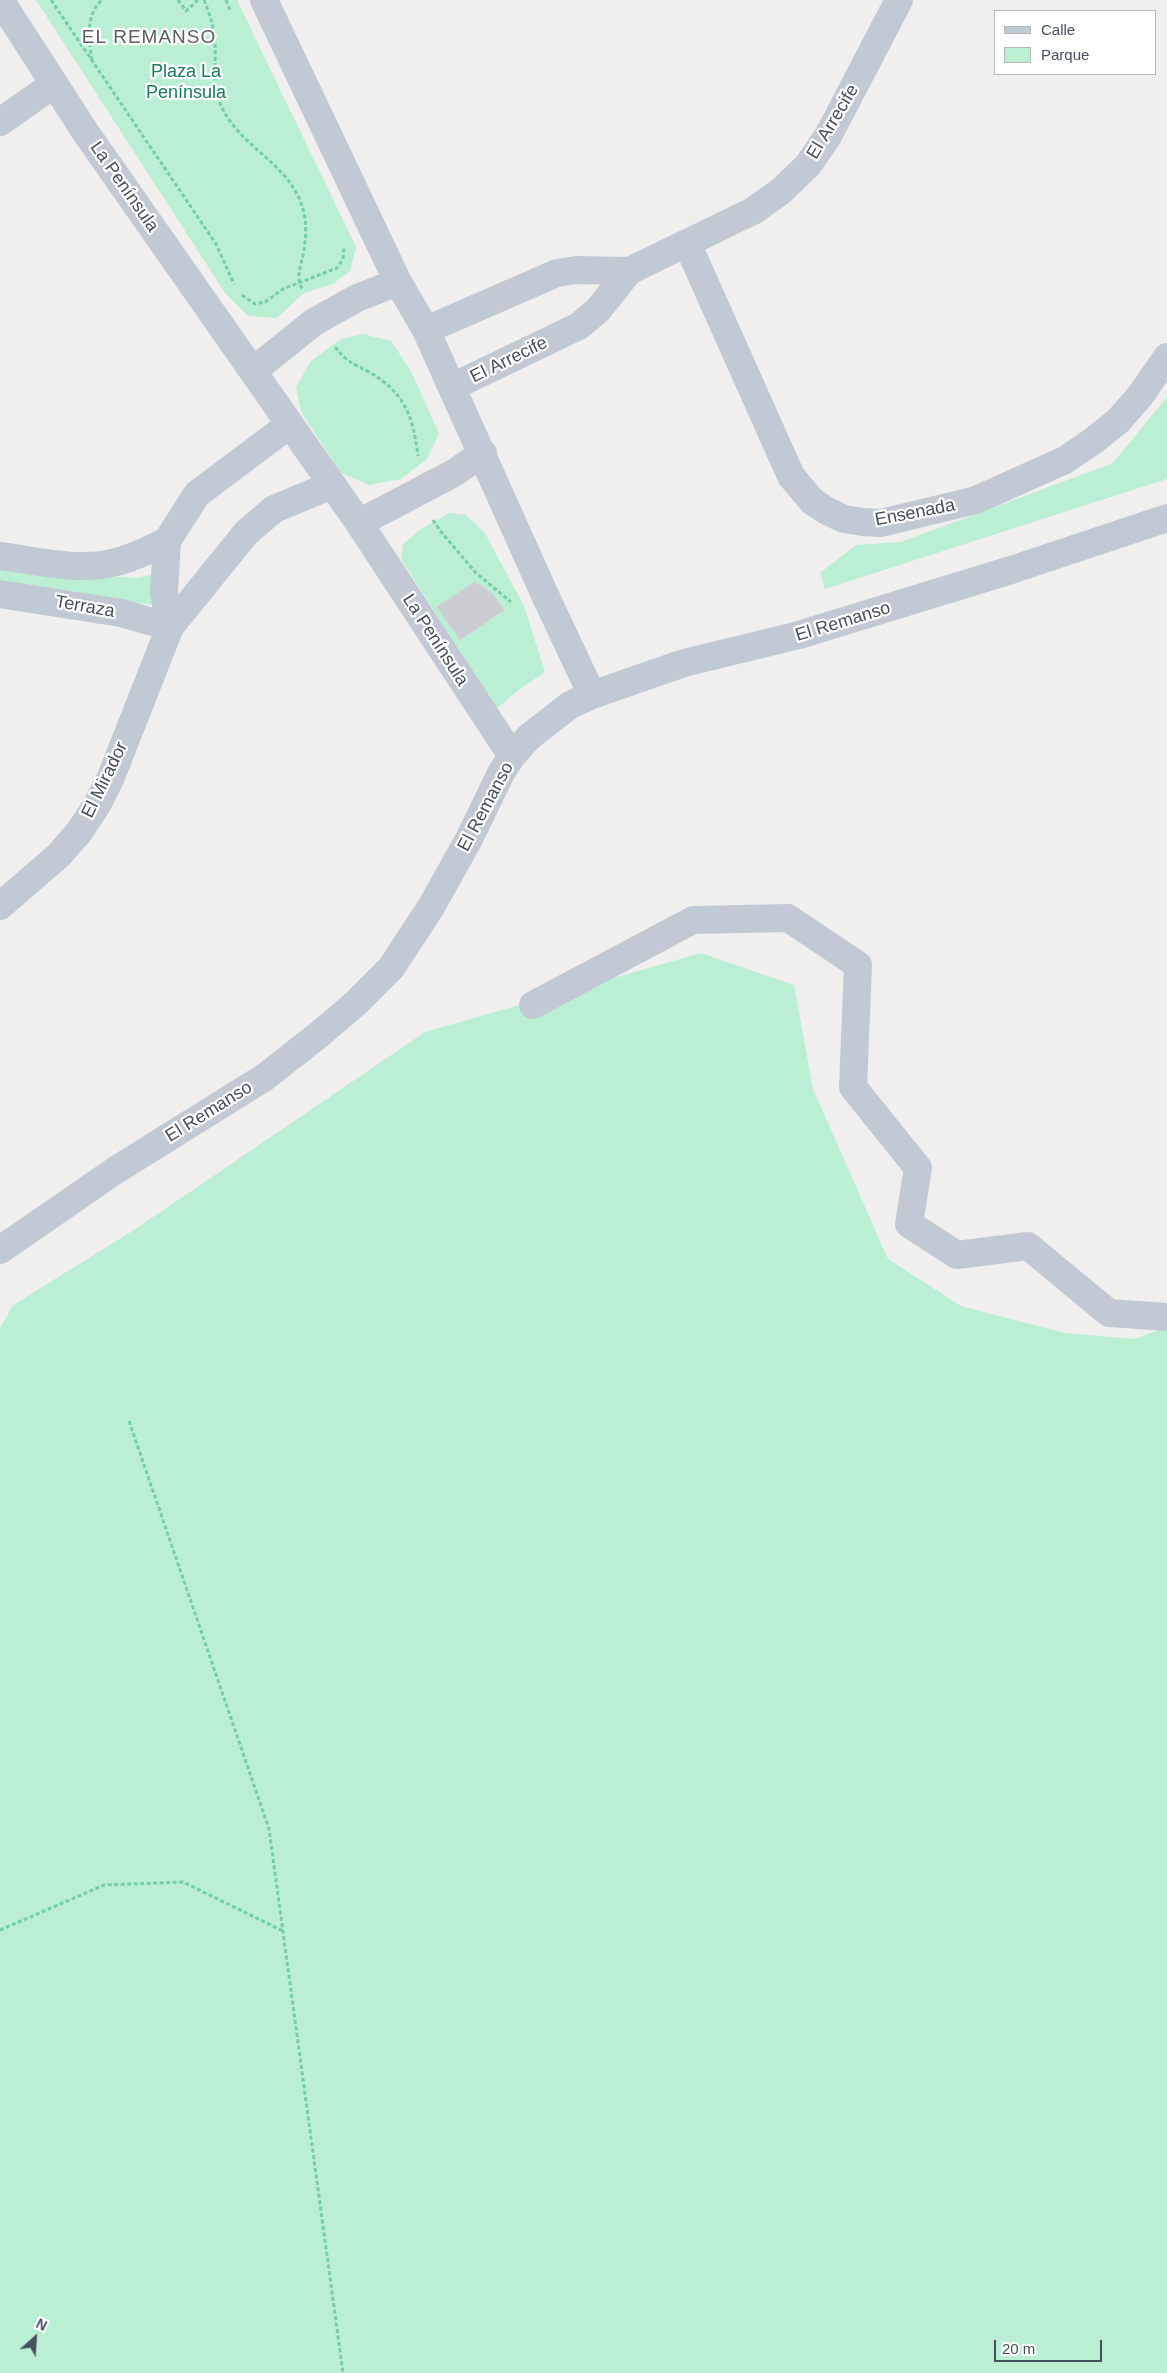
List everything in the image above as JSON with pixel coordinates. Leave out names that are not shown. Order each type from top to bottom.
[{"type":"street","name":"La Península","points":[[0,0],[54,84],[359,523],[512,756]]},
{"type":"street","points":[[264,0],[398,282],[426,330],[592,695]]},
{"type":"street","name":"El Arrecife","points":[[452,388],[579,326],[598,310],[629,272],[768,201],[808,165],[838,121],[899,0]]},
{"type":"street","points":[[0,122],[54,84]]},
{"type":"street","name":"Ensenada","points":[[687,243],[791,476],[812,501],[844,519],[881,523],[976,500],[1065,460],[1092,442],[1118,420],[1140,396],[1167,357]]},
{"type":"street","name":"El Arrecife","points":[[426,330],[557,273],[576,270],[629,272]]},
{"type":"street","points":[[253,372],[314,322],[356,298],[398,282]]},
{"type":"street","points":[[170,627],[164,592],[167,542],[198,494],[290,425]]},
{"type":"street","points":[[359,523],[454,473],[483,453]]},
{"type":"street","name":"El Mirador","points":[[0,906],[59,855],[79,832],[97,805],[111,777],[170,627],[246,533],[274,509],[332,485]]},
{"type":"street","name":"El Remanso","points":[[0,1250],[116,1170],[265,1077],[357,1002],[391,968],[431,907],[469,838],[501,773],[512,756],[529,737],[570,705],[592,695],[684,663],[799,635],[984,579],[1167,518]]},
{"type":"street","points":[[0,556],[79,567],[98,566],[135,556],[167,542]]},
{"type":"street","name":"Terraza","points":[[0,594],[121,613],[170,627]]},
{"type":"street","points":[[533,1005],[693,920],[788,918],[858,965],[852,1087],[918,1168],[909,1224],[957,1255],[1028,1246],[1109,1313],[1167,1317]]},
{"type":"path","points":[[51,0],[216,244],[237,291],[255,304],[265,302],[283,289],[337,268],[344,259],[344,245]]},
{"type":"path","points":[[92,60],[88,31],[96,5],[102,0]]},
{"type":"path","points":[[178,0],[186,10],[198,0]]},
{"type":"path","points":[[204,0],[212,20],[215,43],[215,82],[220,105],[232,126],[295,187],[303,208],[306,233],[304,253],[299,268],[299,284]]},
{"type":"path","points":[[129,1422],[269,1829],[343,2373]]},
{"type":"path","points":[[0,1930],[104,1885],[183,1882],[283,1931]]},
{"type":"green space","name":"Plaza La Península","points":[[36,0],[237,0],[356,247],[350,271],[333,284],[304,293],[277,318],[248,316],[225,293]]},
{"type":"green space","points":[[363,334],[391,341],[411,371],[439,434],[427,459],[401,479],[369,485],[341,473],[301,412],[296,387],[311,361],[341,339]]},
{"type":"green space","points":[[1167,397],[1167,479],[825,589],[820,573],[856,545],[901,542],[1113,463]]},
{"type":"green space","points":[[449,513],[466,515],[485,533],[524,606],[545,672],[496,709],[401,559],[403,544],[421,529]]},
{"type":"green space","points":[[0,568],[137,578],[155,574],[153,605],[0,581]]},
{"type":"green space","points":[[701,953],[794,985],[813,1089],[888,1259],[961,1306],[1065,1333],[1135,1339],[1167,1327],[1167,2373],[0,2373],[0,1328],[13,1305],[134,1230],[425,1032]]},
{"type":"building","points":[[475,582],[492,593],[504,610],[460,640],[437,607]]},
{"type":"district","name":"EL REMANSO","points":[[149,38]]}]
